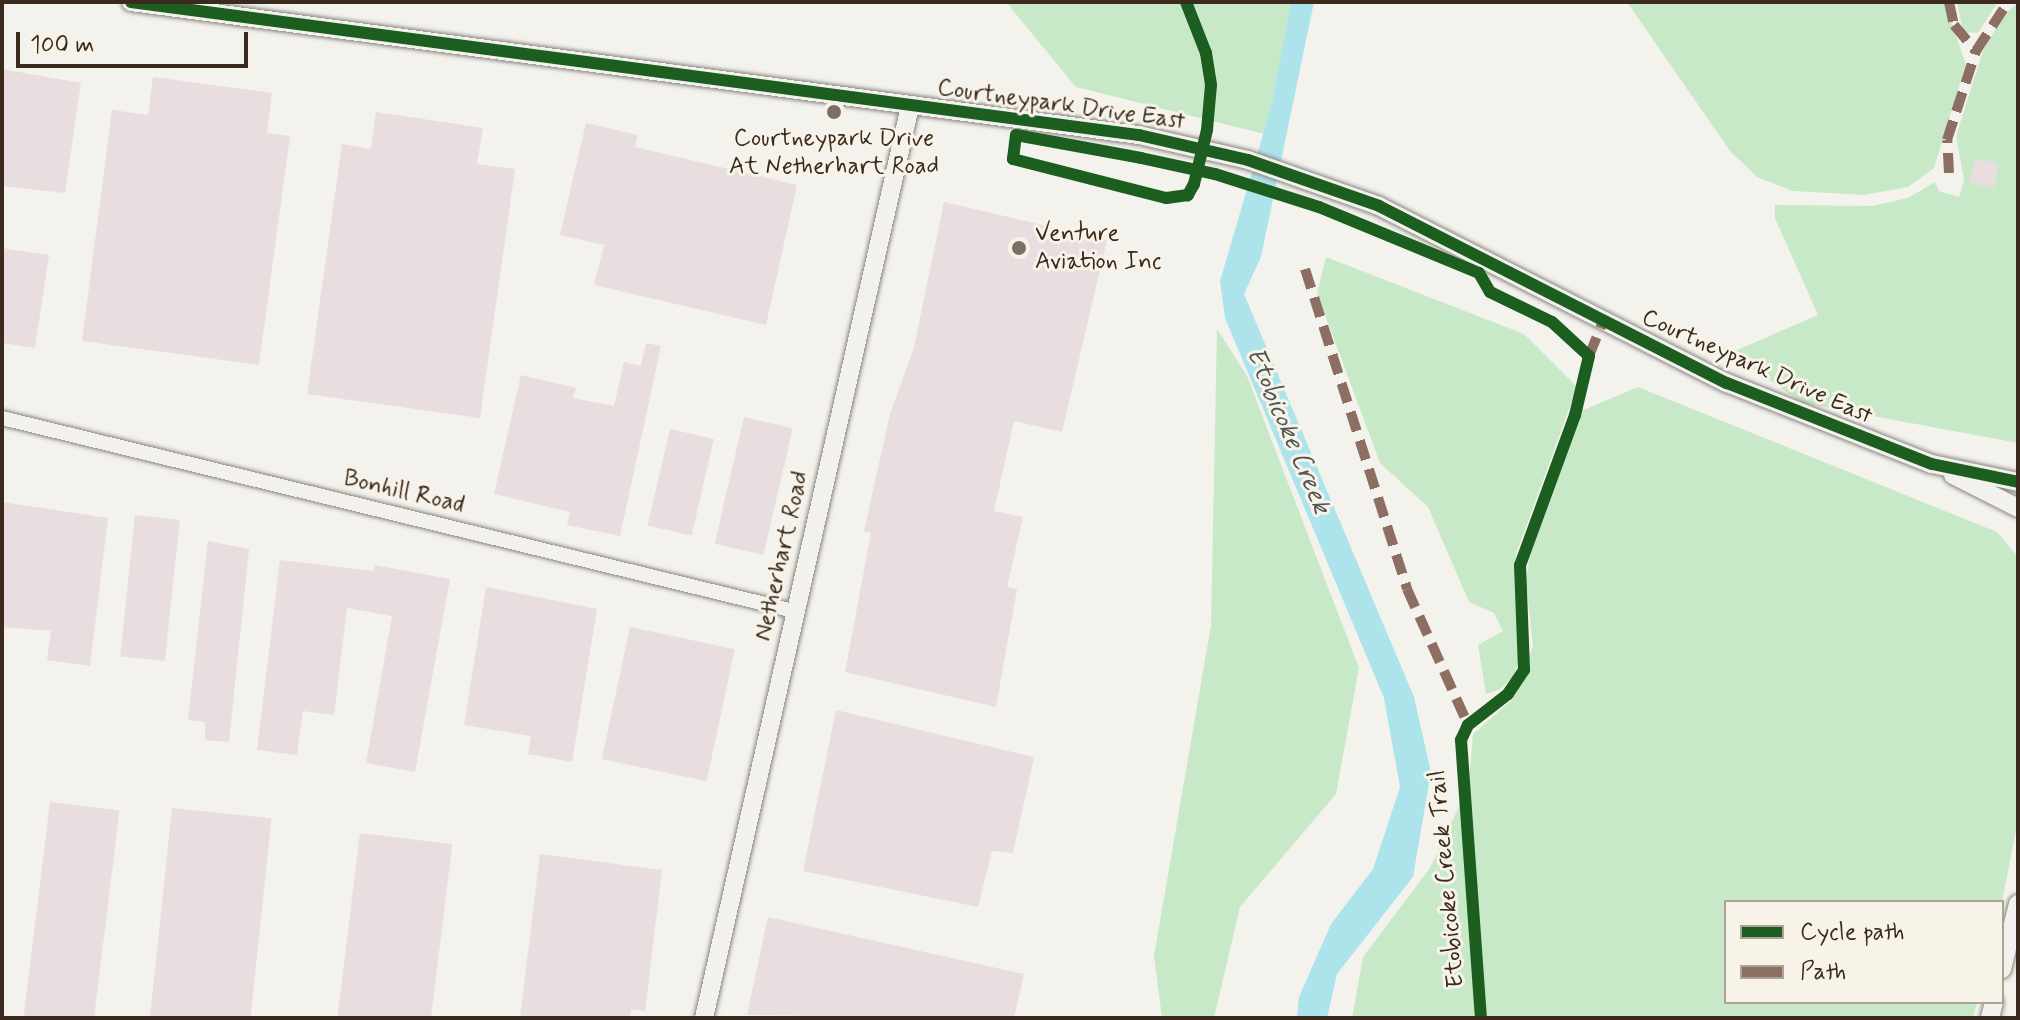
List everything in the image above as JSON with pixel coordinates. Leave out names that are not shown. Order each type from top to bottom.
[{"type":"street","name":"Courtneypark Drive East","points":[[131,2],[1139,135],[1276,168],[1379,206],[1660,352],[1932,464],[2018,482]]},
{"type":"street","name":"Netherhart Road","points":[[704,1018],[910,106]]},
{"type":"street","name":"Bonhill Road","points":[[2,418],[794,611]]},
{"type":"street","points":[[1932,464],[2018,508]]},
{"type":"street","points":[[2004,961],[2018,904]]},
{"type":"green space","points":[[1006,2],[1303,2],[1276,137],[1076,87]]},
{"type":"green space","points":[[1627,2],[1944,2],[1966,64],[1934,168],[1908,187],[1864,195],[1793,191],[1757,177],[1730,151]]},
{"type":"green space","points":[[1957,2],[1998,2],[1978,33],[1963,32]]},
{"type":"green space","points":[[2018,2],[2018,443],[1803,403],[1730,353],[1818,315],[1775,218],[1775,205],[1872,206],[1908,198],[1935,182],[1939,191],[1959,197],[1964,180],[1956,136],[1983,51],[2002,17]]},
{"type":"green space","points":[[1326,257],[1524,334],[1577,387],[1516,554],[1520,653],[1515,675],[1499,690],[1486,694],[1478,645],[1503,631],[1494,613],[1469,602],[1428,507],[1380,463],[1317,293]]},
{"type":"green space","points":[[1217,329],[1247,376],[1359,668],[1336,794],[1240,907],[1214,1018],[1162,1018],[1154,956],[1211,625]]},
{"type":"green space","points":[[1638,387],[1997,532],[2018,557],[2018,820],[2002,900],[1724,900],[1724,1004],[1976,1004],[1973,1018],[1352,1018],[1363,957],[1430,868],[1469,785],[1473,734],[1513,699],[1533,646],[1526,582],[1532,539],[1581,411]]},
{"type":"water","name":"Etobicoke Creek","points":[[1291,2],[1314,2],[1261,257],[1244,294],[1414,697],[1431,772],[1413,877],[1337,974],[1327,1018],[1297,1018],[1299,997],[1331,924],[1373,869],[1400,787],[1384,698],[1225,318],[1220,281],[1272,104]]},
{"type":"building","points":[[2,69],[81,83],[65,193],[2,186]]},
{"type":"building","points":[[153,77],[272,93],[267,133],[290,136],[259,365],[82,341],[112,110],[148,115]]},
{"type":"building","points":[[376,112],[483,128],[477,164],[515,169],[480,418],[307,394],[342,144],[371,149]]},
{"type":"building","points":[[586,123],[638,135],[635,147],[797,185],[766,325],[594,285],[604,245],[560,235]]},
{"type":"building","points":[[1975,158],[1999,164],[1993,188],[1969,182]]},
{"type":"building","points":[[944,202],[1107,240],[1062,432],[1014,421],[994,511],[1023,517],[1007,587],[1017,589],[996,707],[845,672],[871,533],[864,531],[890,414],[914,347]]},
{"type":"building","points":[[2,248],[49,255],[35,348],[2,343]]},
{"type":"building","points":[[646,343],[661,346],[620,536],[567,525],[570,512],[494,494],[521,375],[576,388],[573,398],[614,406],[624,362],[641,366]]},
{"type":"building","points":[[744,417],[793,428],[763,555],[715,544]]},
{"type":"building","points":[[670,429],[714,439],[692,536],[648,525]]},
{"type":"building","points":[[2,502],[108,518],[90,666],[47,660],[51,631],[2,627]]},
{"type":"building","points":[[135,515],[180,520],[165,661],[120,656]]},
{"type":"building","points":[[208,541],[249,549],[229,742],[205,740],[205,722],[188,720]]},
{"type":"building","points":[[280,560],[374,571],[375,565],[450,579],[415,772],[366,763],[392,616],[347,608],[334,715],[303,711],[297,755],[257,750]]},
{"type":"building","points":[[486,587],[597,609],[572,762],[528,754],[531,736],[464,725]]},
{"type":"building","points":[[630,627],[735,649],[707,781],[602,759]]},
{"type":"building","points":[[836,710],[1034,757],[1013,853],[992,851],[978,907],[803,871]]},
{"type":"building","points":[[50,802],[119,811],[94,1018],[24,1017]]},
{"type":"building","points":[[172,808],[271,818],[250,1018],[150,1018]]},
{"type":"building","points":[[360,833],[452,844],[431,1018],[337,1018]]},
{"type":"building","points":[[540,854],[662,870],[645,1011],[631,1009],[630,1018],[520,1018]]},
{"type":"building","points":[[768,917],[1024,974],[1014,1018],[747,1015]]},
{"type":"marked path","points":[[1949,2],[1954,25],[1976,51]]},
{"type":"marked path","points":[[1949,173],[1947,140],[1976,51],[2008,2]]},
{"type":"marked path","points":[[1305,269],[1407,589],[1468,725]]},
{"type":"marked path","points":[[1589,356],[1603,321]]},
{"type":"cycle path","points":[[131,2],[1139,135],[1248,160],[1379,206],[1727,383],[1932,464],[2018,482]]},
{"type":"cycle path","name":"Etobicoke Creek Trail","points":[[1186,2],[1206,53],[1211,85],[1207,130],[1194,184],[1188,195],[1166,198],[1013,159],[1016,135],[1141,158],[1215,174],[1319,207],[1479,273],[1490,292],[1552,322],[1589,356],[1575,415],[1520,565],[1524,670],[1508,694],[1468,725],[1461,740],[1481,1018]]},
{"type":"place","name":"Courtneypark Drive At Netherhart Road","points":[[834,112]]},
{"type":"place","name":"Venture Aviation Inc","points":[[1019,248]]}]
